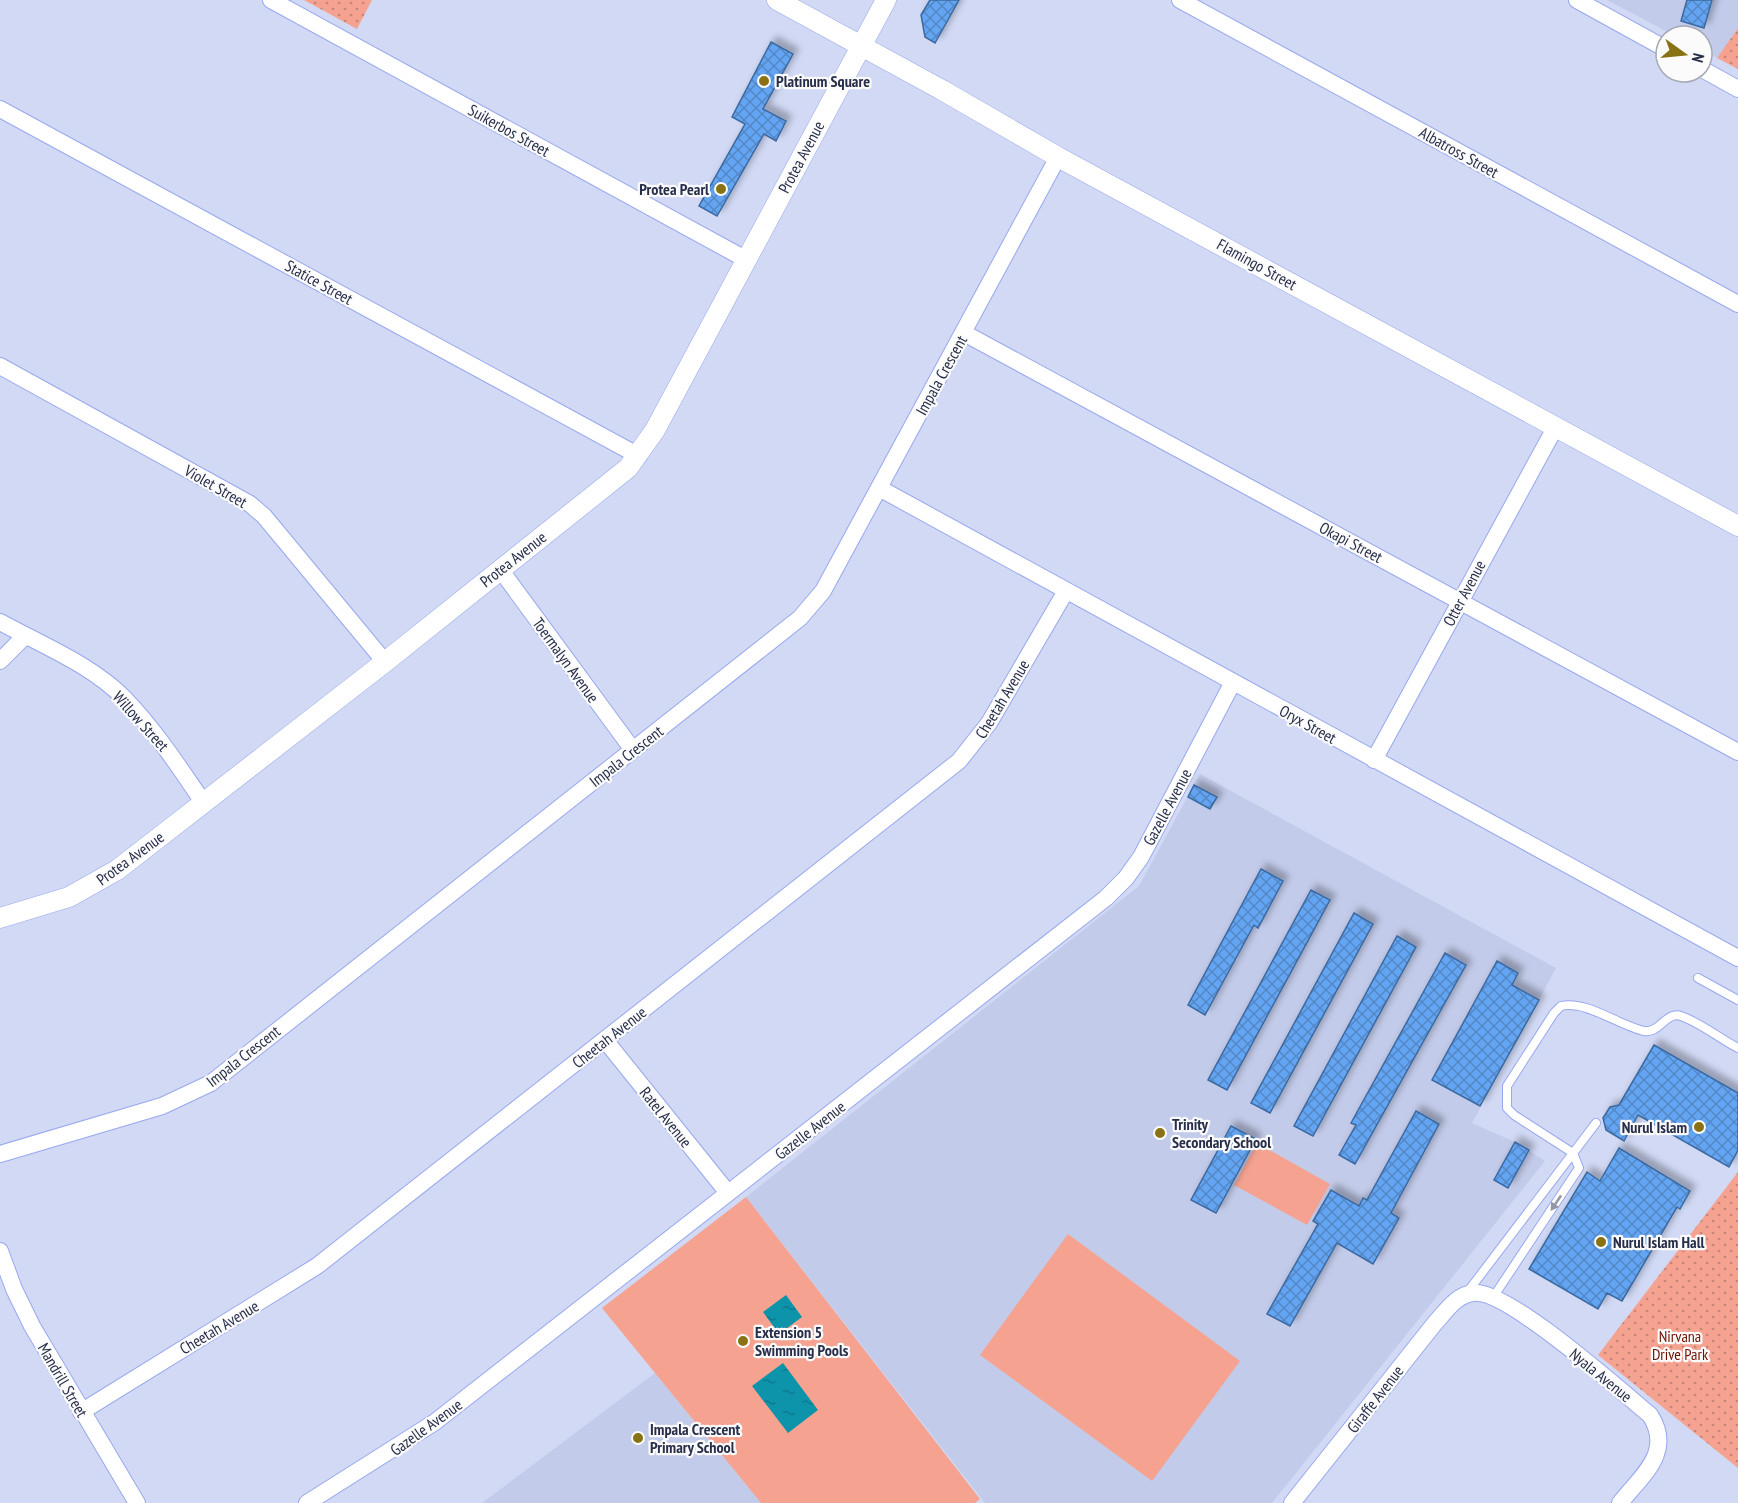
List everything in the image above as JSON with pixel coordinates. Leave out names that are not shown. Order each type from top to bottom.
[{"type":"street","name":"Suikerbos Street","points":[[271,0],[747,260]]},
{"type":"street","name":"Flamingo Street","points":[[777,0],[1058,157],[1738,526]]},
{"type":"street","name":"Protea Avenue","points":[[0,918],[69,897],[100,882],[136,857],[618,477],[639,456],[886,0]]},
{"type":"street","name":"Albatross Street","points":[[1180,0],[1738,304]]},
{"type":"street","points":[[1582,1],[1654,42]]},
{"type":"street","points":[[1714,76],[1738,89]]},
{"type":"street","name":"Statice Street","points":[[0,109],[639,456]]},
{"type":"street","name":"Impala Crescent","points":[[0,1154],[162,1106],[211,1083],[736,670],[812,605],[823,591],[1058,157]]},
{"type":"street","name":"Okapi Street","points":[[964,333],[1738,752]]},
{"type":"street","name":"Violet Street","points":[[0,366],[250,504],[264,516],[385,662]]},
{"type":"street","name":"Otter Avenue","points":[[1374,760],[1556,426]]},
{"type":"street","name":"Oryx Street","points":[[879,488],[1738,958]]},
{"type":"street","name":"Toermalyn Avenue","points":[[500,569],[633,750]]},
{"type":"street","name":"Cheetah Avenue","points":[[81,1412],[317,1266],[959,761],[989,723],[1066,591]]},
{"type":"street","name":"Willow Street","points":[[0,622],[88,671],[126,699],[172,756],[203,802]]},
{"type":"street","points":[[0,661],[25,636]]},
{"type":"street","name":"Gazelle Avenue","points":[[307,1503],[435,1422],[1106,897],[1126,878],[1141,857],[1233,682]]},
{"type":"street","name":"Ratel Avenue","points":[[604,1040],[728,1193]]},
{"type":"street","name":"Mandrill Street","points":[[0,1251],[14,1289],[32,1326],[137,1503]]},
{"type":"street","points":[[1463,1295],[1486,1293],[1494,1296]]},
{"type":"street","name":"Giraffe Avenue","points":[[1292,1503],[1435,1323],[1463,1295]]},
{"type":"street","name":"Nyala Avenue","points":[[1494,1296],[1574,1352],[1650,1415],[1657,1426],[1660,1448],[1654,1460],[1620,1503]]},
{"type":"lane","points":[[1698,978],[1738,1000]]},
{"type":"lane","points":[[1494,1296],[1579,1168],[1573,1153],[1514,1115],[1507,1108],[1507,1086],[1561,1006],[1578,1006],[1644,1031],[1656,1029],[1670,1017],[1681,1016],[1737,1046]]},
{"type":"lane","points":[[1463,1295],[1596,1123]]},
{"type":"shaded area","points":[[1607,0],[1738,0],[1738,28],[1717,58],[1714,56],[1714,24],[1654,25]]},
{"type":"shaded area","name":"Trinity Secondary School","points":[[1200,774],[1556,968],[1472,1123],[1515,1142],[1545,1161],[1272,1503],[985,1503],[746,1197],[1139,886]]},
{"type":"shaded area","name":"Impala Crescent Primary School","points":[[655,1373],[761,1503],[482,1503]]},
{"type":"green space","points":[[304,0],[372,0],[357,29]]},
{"type":"green space","points":[[1738,28],[1738,69],[1717,58]]},
{"type":"green space","points":[[1257,1143],[1330,1184],[1307,1225],[1234,1185]]},
{"type":"green space","name":"Nirvana Drive Park","points":[[1738,1172],[1738,1468],[1598,1355]]},
{"type":"green space","name":"Extension 5 Swimming Pools","points":[[746,1197],[980,1499],[975,1503],[761,1503],[602,1308]]},
{"type":"green space","points":[[1068,1234],[1240,1361],[1152,1481],[980,1355]]},
{"type":"water","points":[[786,1295],[802,1317],[779,1334],[763,1312]]},
{"type":"water","points":[[783,1363],[818,1410],[788,1433],[752,1386]]},
{"type":"building","points":[[930,0],[959,0],[935,43],[925,37],[921,15]]},
{"type":"building","points":[[1687,0],[1712,0],[1705,24],[1681,21]]},
{"type":"building","points":[[771,42],[793,54],[763,109],[786,121],[776,141],[764,134],[717,216],[699,206],[745,124],[732,117]]},
{"type":"building","points":[[1194,785],[1217,797],[1210,809],[1188,797]]},
{"type":"building","points":[[1261,869],[1283,881],[1258,928],[1254,925],[1205,1015],[1188,1005]]},
{"type":"building","points":[[1311,890],[1330,900],[1227,1090],[1208,1080]]},
{"type":"building","points":[[1354,913],[1373,924],[1270,1113],[1251,1103]]},
{"type":"building","points":[[1397,936],[1416,947],[1313,1136],[1294,1126]]},
{"type":"building","points":[[1445,953],[1466,965],[1355,1164],[1339,1155],[1356,1125],[1351,1123]]},
{"type":"building","points":[[1497,961],[1518,973],[1512,985],[1539,1000],[1480,1106],[1432,1080]]},
{"type":"building","name":"Nurul Islam","points":[[1654,1045],[1738,1093],[1738,1150],[1729,1167],[1638,1115],[1624,1141],[1606,1130],[1603,1118],[1610,1107],[1619,1105]]},
{"type":"building","points":[[1416,1111],[1439,1124],[1391,1213],[1399,1218],[1373,1264],[1337,1243],[1290,1326],[1267,1314],[1318,1224],[1313,1221],[1331,1190],[1359,1206],[1363,1198],[1367,1200]]},
{"type":"building","points":[[1231,1126],[1256,1139],[1216,1213],[1191,1200]]},
{"type":"building","points":[[1515,1142],[1529,1150],[1508,1188],[1494,1180]]},
{"type":"building","name":"Nurul Islam Hall","points":[[1619,1148],[1690,1191],[1680,1209],[1677,1207],[1622,1301],[1607,1293],[1598,1309],[1529,1269],[1587,1172],[1600,1181]]},
{"type":"place","name":"Platinum Square","points":[[764,81]]},
{"type":"place","name":"Protea Pearl","points":[[721,189]]},
{"type":"place","name":"Nurul Islam","points":[[1699,1127]]},
{"type":"place","name":"Trinity Secondary School","points":[[1160,1133]]},
{"type":"place","name":"Nurul Islam Hall","points":[[1601,1242]]},
{"type":"place","name":"Extension 5 Swimming Pools","points":[[743,1341]]},
{"type":"place","name":"Impala Crescent Primary School","points":[[638,1438]]}]
